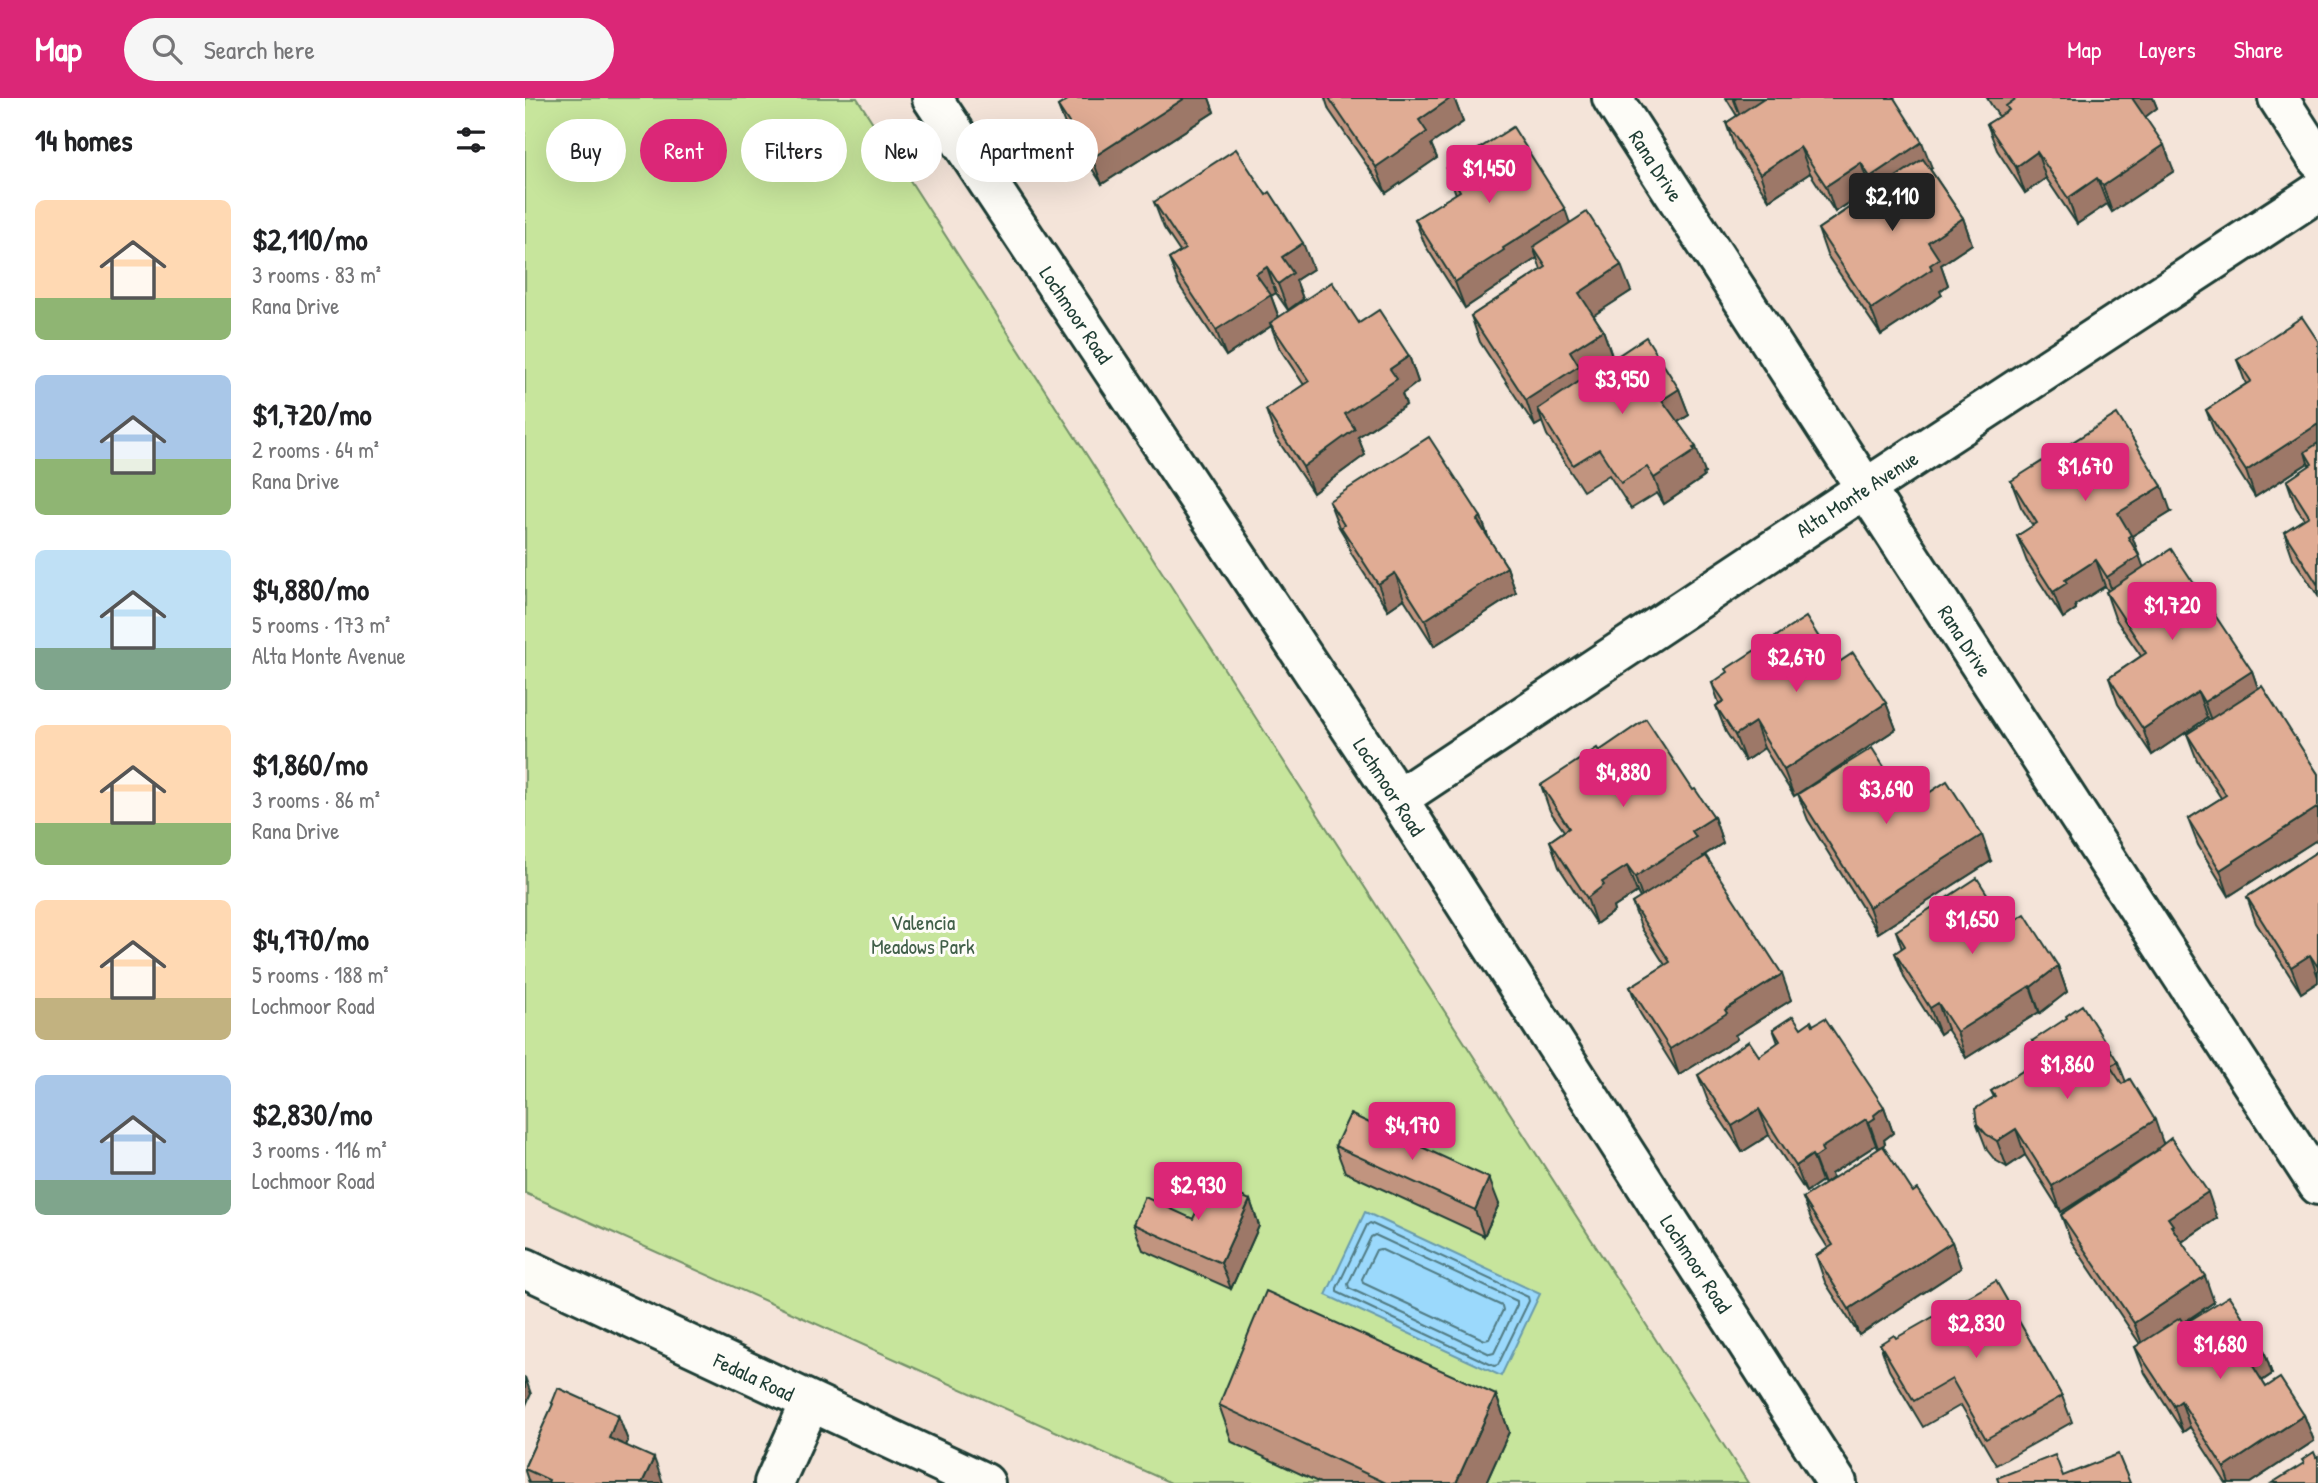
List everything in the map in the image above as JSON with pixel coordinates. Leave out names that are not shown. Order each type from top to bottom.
[{"type":"street","name":"Lochmoor Road","points":[[932,98],[1398,799],[1837,1483]]},
{"type":"street","name":"Rana Drive","points":[[1612,98],[2318,1185]]},
{"type":"street","points":[[2278,98],[2318,160]]},
{"type":"street","name":"Alta Monte Avenue","points":[[1398,799],[1865,488],[2318,192]]},
{"type":"street","name":"Fedala Road","points":[[525,1268],[985,1483]]},
{"type":"street","points":[[774,1483],[810,1403]]},
{"type":"green space","name":"Valencia Meadows Park","points":[[525,98],[857,98],[871,119],[861,119],[861,182],[911,182],[1748,1483],[1171,1483],[525,1193]]},
{"type":"water","points":[[1365,1212],[1540,1294],[1501,1376],[1326,1295]]},
{"type":"building","points":[[1071,98],[1185,98],[1098,154],[1098,119],[1066,119],[1058,106]]},
{"type":"building","points":[[1329,98],[1451,98],[1419,120],[1427,132],[1376,167]]},
{"type":"building","points":[[1764,98],[1894,98],[1922,142],[1870,177],[1861,163],[1826,186],[1800,147],[1760,174],[1726,123]]},
{"type":"building","points":[[2017,98],[2132,98],[2164,145],[2103,186],[2097,178],[2068,198],[2037,152],[2016,167],[1987,124],[2009,110],[2006,106]]},
{"type":"building","points":[[1513,127],[1565,209],[1455,282],[1415,219],[1460,191],[1447,169]]},
{"type":"building","points":[[1236,149],[1266,195],[1270,192],[1303,243],[1282,257],[1293,273],[1278,284],[1267,267],[1256,274],[1271,295],[1216,330],[1169,259],[1185,249],[1154,202]]},
{"type":"building","points":[[1923,159],[1963,218],[1928,242],[1939,259],[1930,265],[1932,269],[1871,309],[1818,229]]},
{"type":"building","points":[[1587,212],[1621,265],[1579,293],[1603,330],[1570,351],[1579,366],[1526,400],[1471,316],[1546,267],[1533,247]]},
{"type":"building","points":[[1332,282],[1359,323],[1379,310],[1409,356],[1390,369],[1397,379],[1345,414],[1355,429],[1303,467],[1266,410],[1309,381],[1270,323]]},
{"type":"building","points":[[2302,317],[2318,341],[2318,424],[2246,471],[2206,410],[2251,381],[2237,360]]},
{"type":"building","points":[[1646,337],[1679,389],[1662,400],[1696,447],[1693,448],[1695,451],[1654,478],[1647,467],[1621,483],[1599,449],[1573,465],[1538,409]]},
{"type":"building","points":[[2117,414],[2162,486],[2118,513],[2139,556],[2107,577],[2096,560],[2065,580],[2067,583],[2053,592],[2017,536],[2037,523],[2011,481]]},
{"type":"building","points":[[1429,437],[1481,517],[1477,520],[1507,567],[1425,620],[1395,573],[1378,584],[1341,527],[1344,525],[1329,501]]},
{"type":"building","points":[[2318,443],[2318,585],[2284,532],[2309,516],[2287,481],[2312,464],[2305,452]]},
{"type":"building","points":[[2171,549],[2252,671],[2204,702],[2198,692],[2143,729],[2109,678],[2146,653],[2106,592]]},
{"type":"building","points":[[1806,617],[1836,664],[1853,653],[1886,703],[1784,770],[1755,722],[1735,735],[1716,706],[1724,701],[1712,683],[1728,672],[1726,669]]},
{"type":"building","points":[[2262,686],[2318,774],[2318,807],[2220,870],[2188,819],[2226,795],[2187,734]]},
{"type":"building","points":[[1646,719],[1714,817],[1692,831],[1696,837],[1635,877],[1627,866],[1602,882],[1604,885],[1587,898],[1550,841],[1569,828],[1541,785]]},
{"type":"building","points":[[1872,748],[1909,806],[1947,781],[1982,835],[1869,907],[1798,794]]},
{"type":"building","points":[[2318,851],[2318,967],[2310,955],[2291,967],[2247,897]]},
{"type":"building","points":[[1706,856],[1782,974],[1670,1049],[1630,987],[1670,962],[1632,903]]},
{"type":"building","points":[[1977,878],[2007,925],[2025,914],[2058,966],[2031,987],[1957,1032],[1938,1003],[1930,1008],[1895,953],[1905,946],[1896,931]]},
{"type":"building","points":[[2082,1005],[2118,1062],[2110,1066],[2122,1084],[2130,1079],[2155,1120],[2052,1186],[2016,1129],[1997,1141],[1977,1124],[1975,1109],[1995,1096],[1991,1091],[2043,1058],[2032,1041]]},
{"type":"building","points":[[1793,1016],[1801,1028],[1811,1021],[1813,1025],[1825,1018],[1884,1107],[1874,1115],[1875,1118],[1869,1122],[1866,1119],[1821,1148],[1823,1152],[1814,1158],[1812,1155],[1796,1166],[1759,1109],[1732,1126],[1698,1075],[1749,1041],[1759,1056],[1780,1041],[1773,1029]]},
{"type":"building","points":[[1350,1114],[1489,1178],[1475,1210],[1335,1146]]},
{"type":"building","points":[[2171,1138],[2208,1192],[2168,1218],[2205,1276],[2134,1323],[2061,1215],[2158,1150]]},
{"type":"building","points":[[1883,1146],[1913,1192],[1917,1189],[1952,1242],[1849,1309],[1816,1256],[1833,1245],[1803,1198]]},
{"type":"building","points":[[1210,1182],[1250,1200],[1221,1263],[1133,1224],[1145,1197],[1193,1219]]},
{"type":"building","points":[[1996,1281],[2062,1396],[1986,1439],[1952,1379],[1914,1401],[1880,1344],[1894,1335],[1896,1338]]},
{"type":"building","points":[[1266,1291],[1496,1395],[1456,1483],[1386,1483],[1219,1405]]},
{"type":"building","points":[[2229,1296],[2263,1348],[2248,1358],[2266,1387],[2280,1378],[2304,1415],[2224,1468],[2181,1401],[2174,1406],[2135,1347],[2180,1318],[2184,1324]]},
{"type":"building","points":[[558,1388],[618,1415],[609,1438],[654,1458],[642,1483],[548,1483],[549,1480],[525,1469]]},
{"type":"building","points":[[2314,1452],[2316,1457],[2318,1456],[2318,1483],[2272,1483],[2304,1463],[2302,1460]]},
{"type":"building","points":[[2118,1454],[2130,1483],[1999,1483],[1997,1478],[2055,1455],[2063,1476]]}]
